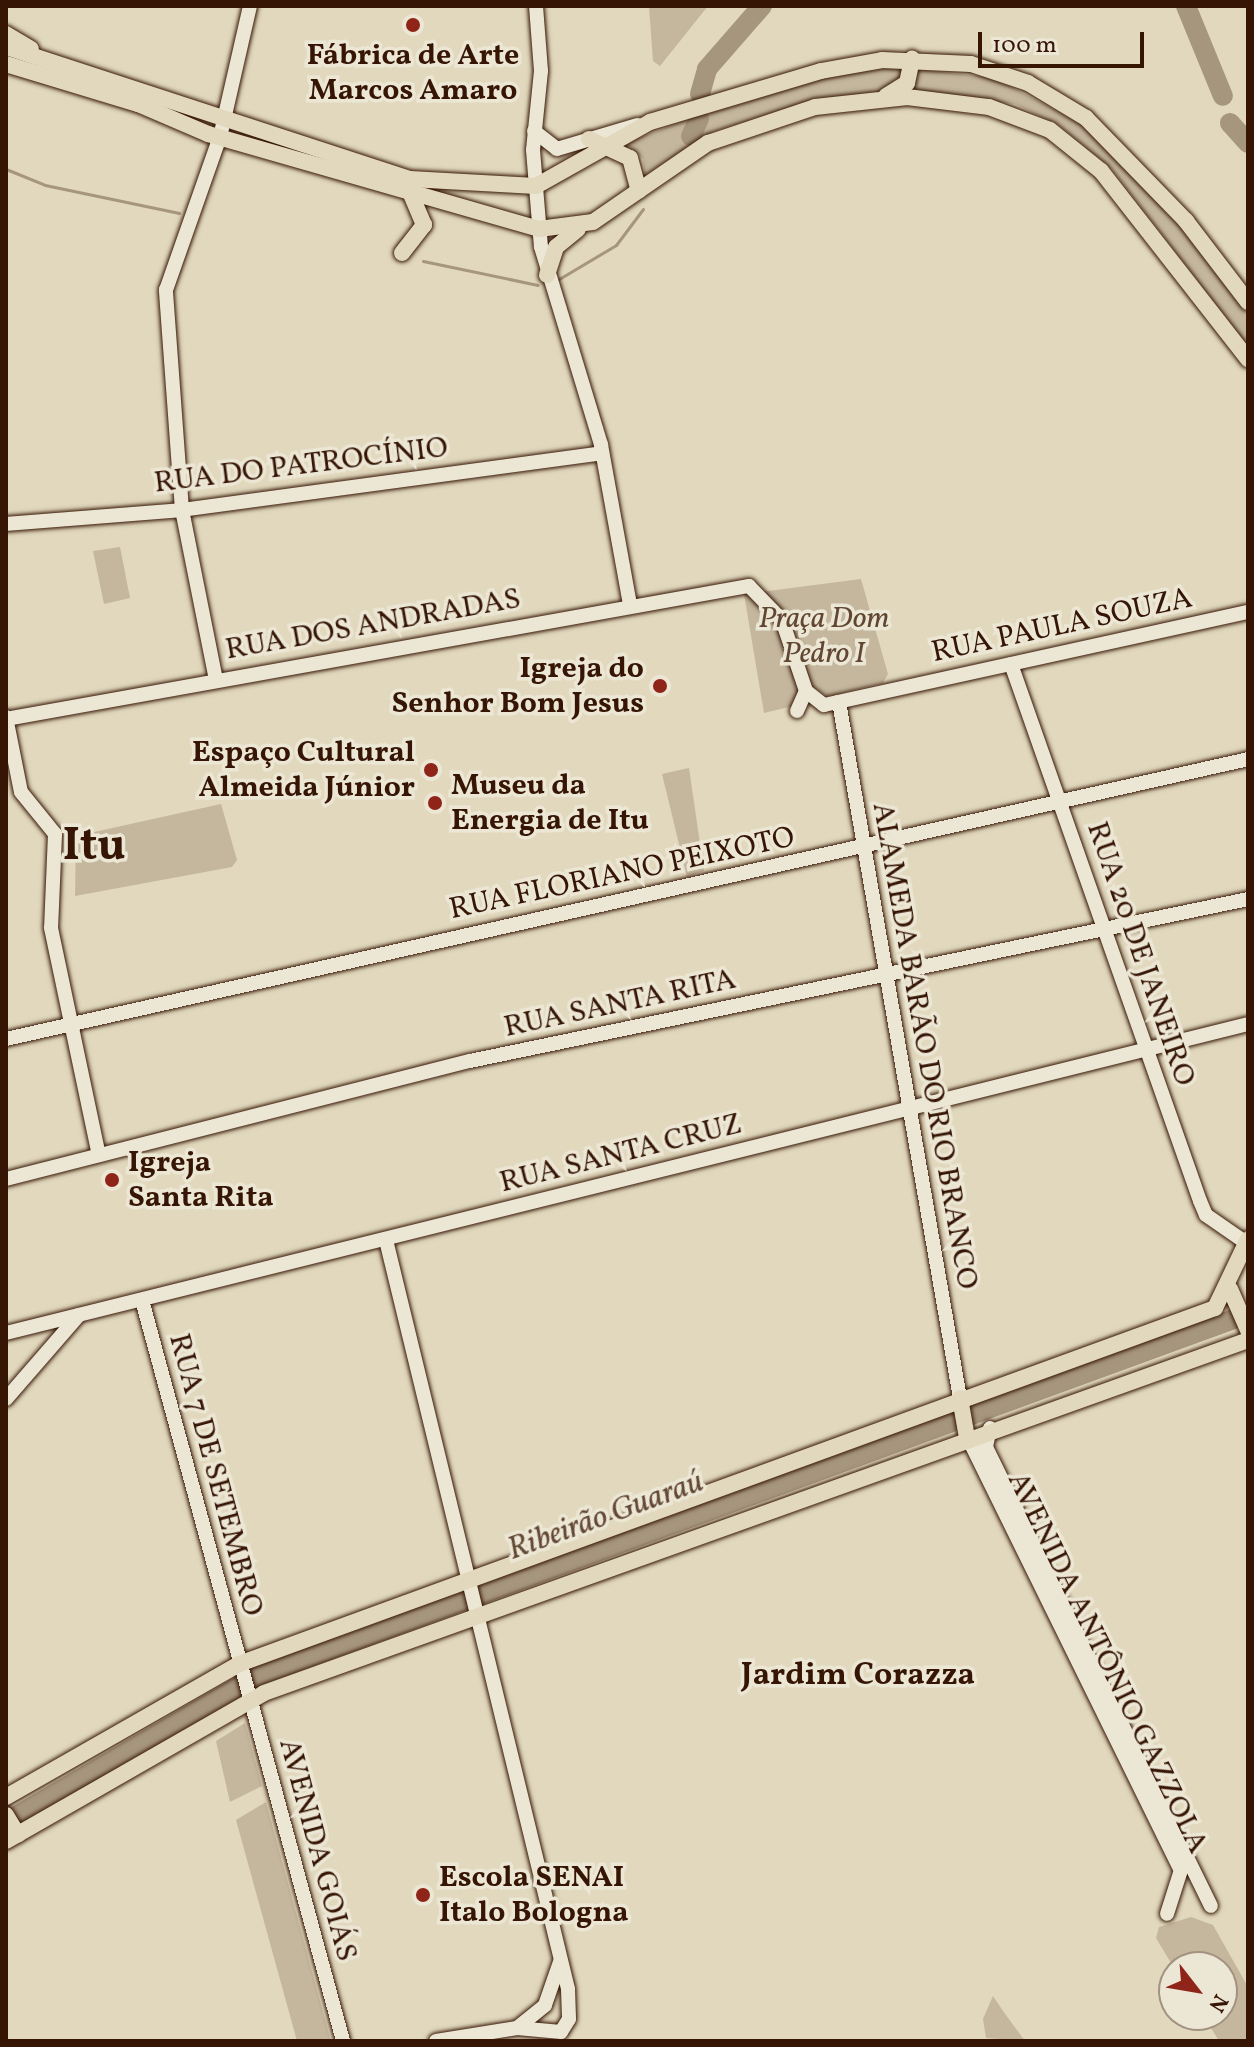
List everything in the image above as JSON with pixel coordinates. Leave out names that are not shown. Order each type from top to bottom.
[{"type":"main road","points":[[6,34],[42,58]]},
{"type":"main road","points":[[6,47],[42,58],[221,129],[419,181],[536,186],[650,122],[834,67],[912,59],[1007,73],[1086,118],[1186,221],[1248,302]]},
{"type":"main road","points":[[885,97],[907,83],[912,59]]},
{"type":"main road","points":[[6,64],[221,129],[411,194],[539,229],[579,228]]},
{"type":"main road","points":[[547,275],[556,247],[579,228],[639,191],[683,156],[764,121],[885,97],[989,107],[1069,142],[1118,189],[1248,359]]},
{"type":"main road","points":[[589,139],[612,146],[635,163],[639,191]]},
{"type":"main road","points":[[402,253],[424,225],[411,194]]},
{"type":"main road","points":[[6,1797],[240,1668],[1215,1308],[1230,1289],[1246,1241]]},
{"type":"main road","points":[[11,1829],[247,1694],[966,1432],[990,1428],[1244,1327],[1230,1289]]},
{"type":"main road","points":[[961,1404],[966,1432]]},
{"type":"street","points":[[216,680],[182,510],[166,290],[221,129],[250,6]]},
{"type":"street","points":[[536,6],[541,71],[534,131],[539,229],[547,275],[602,453],[630,605]]},
{"type":"street","points":[[534,131],[553,149],[650,122]]},
{"type":"street","name":"RUA DO PATROCÍNIO","points":[[6,524],[182,510],[602,453]]},
{"type":"street","name":"RUA DOS ANDRADAS","points":[[6,718],[749,586],[787,629],[806,691]]},
{"type":"street","name":"RUA PAULA SOUZA","points":[[832,703],[1248,612]]},
{"type":"street","name":"RUA 20 DE JANEIRO","points":[[1011,664],[1206,1215],[1246,1241]]},
{"type":"street","points":[[797,711],[806,691],[832,703]]},
{"type":"street","name":"ALAMEDA BARÃO DO RIO BRANCO","points":[[832,703],[864,847],[961,1404]]},
{"type":"street","points":[[6,718],[21,792],[55,834],[56,909],[51,928],[99,1155]]},
{"type":"street","name":"RUA FLORIANO PEIXOTO","points":[[6,1039],[1248,759]]},
{"type":"street","name":"RUA SANTA RITA","points":[[6,1179],[470,1061],[886,977],[1248,899]]},
{"type":"street","name":"RUA SANTA CRUZ","points":[[6,1333],[1248,1024]]},
{"type":"street","points":[[386,1240],[474,1582],[499,1716],[560,1962],[569,2011],[561,2032],[517,2028],[436,2041]]},
{"type":"street","name":"RUA 7 DE SETEMBRO","points":[[142,1300],[240,1668]]},
{"type":"street","points":[[6,1399],[79,1315]]},
{"type":"street","name":"AVENIDA ANTÔNIO GAZZOLA","points":[[990,1428],[986,1447],[1025,1543],[1181,1870],[1167,1914]]},
{"type":"street","name":"AVENIDA ANTÔNIO GAZZOLA","points":[[966,1432],[1211,1906]]},
{"type":"street","name":"AVENIDA GOIÁS","points":[[240,1668],[343,2041]]},
{"type":"street","points":[[546,2031],[542,2010],[560,1962]]},
{"type":"street","points":[[517,2028],[542,2010],[569,2011]]},
{"type":"green space","points":[[649,6],[708,6],[660,66],[653,61]]},
{"type":"green space","points":[[881,65],[994,78],[1083,125],[1196,243],[1248,314],[1248,346],[1112,169],[1059,125],[1015,104],[895,90],[814,100],[714,131],[645,175],[643,159],[626,143],[756,93]]},
{"type":"green space","points":[[120,547],[130,598],[104,604],[93,551]]},
{"type":"green space","name":"Praça Dom Pedro I","points":[[861,579],[888,674],[883,683],[828,696],[814,687],[799,690],[793,706],[764,713],[744,594]]},
{"type":"green space","points":[[689,768],[704,871],[687,877],[662,774]]},
{"type":"green space","points":[[221,804],[237,860],[232,867],[75,896],[76,836]]},
{"type":"green space","points":[[245,1723],[262,1786],[230,1802],[216,1741]]},
{"type":"green space","points":[[266,1802],[331,2041],[297,2041],[236,1820]]},
{"type":"green space","points":[[1191,1917],[1213,1925],[1228,1951],[1164,1951],[1156,1938],[1159,1927]]},
{"type":"green space","points":[[1238,1969],[1248,1987],[1248,2041],[1219,2041],[1213,2031],[1238,2031]]},
{"type":"green space","points":[[993,1996],[1025,2041],[986,2038],[983,2019]]},
{"type":"waterway","points":[[700,94],[707,69],[762,6]]},
{"type":"waterway","points":[[1186,6],[1223,96]]},
{"type":"waterway","points":[[691,136],[699,119]]},
{"type":"waterway","points":[[1230,123],[1248,143]]},
{"type":"waterway","points":[[6,169],[45,185],[179,213]]},
{"type":"waterway","points":[[559,279],[616,245],[643,209]]},
{"type":"waterway","points":[[423,261],[538,285]]},
{"type":"waterway","name":"Ribeirão Guaraú","points":[[6,1822],[257,1676],[1248,1314]]},
{"type":"place","name":"Fábrica de Arte Marcos Amaro","points":[[413,25]]},
{"type":"place","name":"Igreja do Senhor Bom Jesus","points":[[660,686]]},
{"type":"place","name":"Espaço Cultural Almeida Júnior","points":[[431,770]]},
{"type":"place","name":"Museu da Energia de Itu","points":[[435,803]]},
{"type":"place","name":"Igreja Santa Rita","points":[[112,1180]]},
{"type":"place","name":"Escola SENAI Italo Bologna","points":[[423,1895]]},
{"type":"district","name":"Itu","points":[[94,847]]},
{"type":"district","name":"Jardim Corazza","points":[[858,1676]]}]
